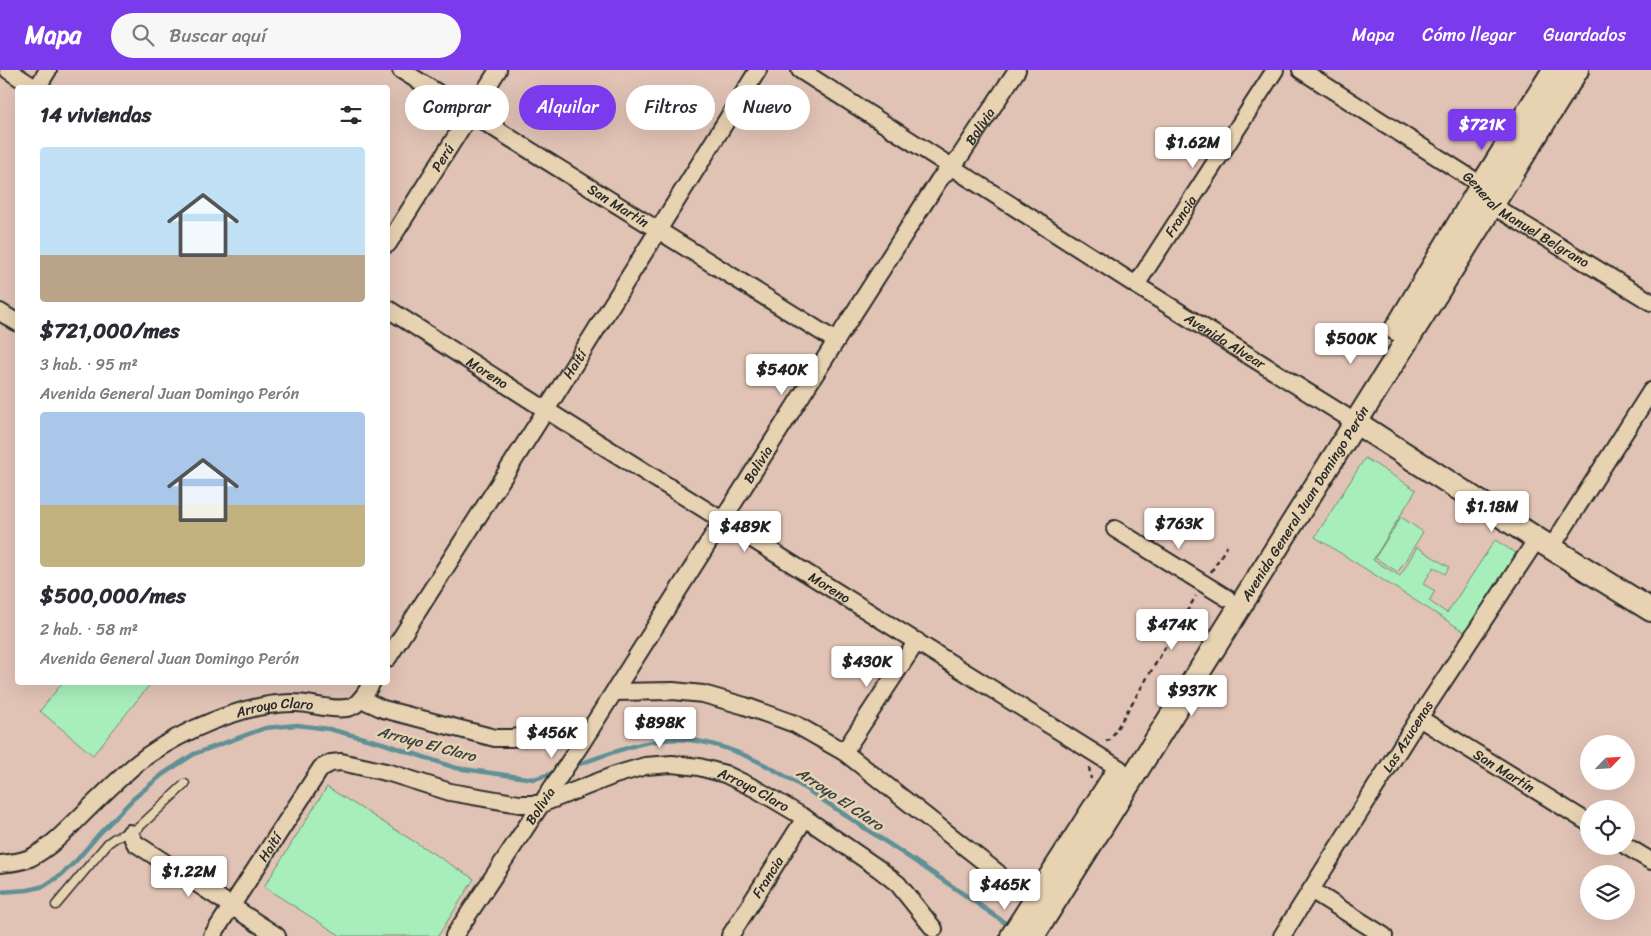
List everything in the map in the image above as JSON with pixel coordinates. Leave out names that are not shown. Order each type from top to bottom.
[{"type":"main road","name":"Avenida General Juan Domingo Perón","points":[[1012,936],[1038,911],[1348,418],[1486,195],[1554,70]]},
{"type":"main road","name":"Avenida General Juan Domingo Perón","points":[[1486,195],[1577,70]]},
{"type":"main road","name":"Avenida General Juan Domingo Perón","points":[[1032,936],[1038,911],[1120,769],[1227,598],[1348,418]]},
{"type":"main road","name":"Avenida Alvear","points":[[1348,418],[1544,544],[1651,610]]},
{"type":"street","points":[[8,70],[31,85]]},
{"type":"street","points":[[38,85],[48,70]]},
{"type":"street","name":"San Martín","points":[[401,70],[425,85]]},
{"type":"street","name":"Perú","points":[[488,85],[498,70]]},
{"type":"street","name":"Haití","points":[[390,655],[546,410],[758,70]]},
{"type":"street","name":"Avenida Alvear","points":[[800,70],[1348,418]]},
{"type":"street","name":"Bolivia","points":[[454,936],[614,692],[939,180],[959,158],[1017,70]]},
{"type":"street","name":"Francia","points":[[1136,285],[1275,70]]},
{"type":"street","name":"General Manuel Belgrano","points":[[1301,70],[1472,178],[1503,212],[1651,302]]},
{"type":"street","name":"Perú","points":[[390,241],[460,130]]},
{"type":"street","name":"San Martín","points":[[496,130],[836,341]]},
{"type":"street","name":"Moreno","points":[[390,310],[1120,769]]},
{"type":"street","points":[[0,312],[15,321]]},
{"type":"street","name":"Las Azucenas","points":[[1282,936],[1419,718],[1651,391]]},
{"type":"street","points":[[1115,529],[1227,598]]},
{"type":"street","points":[[844,752],[917,641]]},
{"type":"street","points":[[370,685],[361,699],[382,708],[495,738],[585,737]]},
{"type":"street","points":[[614,692],[673,691],[703,694],[745,706],[795,724],[844,752],[998,873]]},
{"type":"street","name":"Arroyo Claro","points":[[0,864],[29,858],[43,850],[137,763],[166,743],[203,725],[247,710],[275,704],[297,703],[341,708],[352,706],[361,699]]},
{"type":"street","name":"San Martín","points":[[1419,718],[1580,817]]},
{"type":"street","name":"Arroyo Claro","points":[[331,763],[341,762],[380,771],[450,792],[519,804],[545,798],[615,774],[645,766],[672,764],[699,767],[725,774],[756,789],[805,818],[879,869],[898,884],[934,928]]},
{"type":"street","name":"Haití","points":[[212,936],[322,768],[331,763]]},
{"type":"street","name":"Francia","points":[[730,936],[805,818]]},
{"type":"street","points":[[130,833],[135,843],[276,936]]},
{"type":"street","points":[[1635,852],[1651,862]]},
{"type":"street","points":[[1311,890],[1384,936]]},
{"type":"lane","points":[[56,904],[108,843],[138,828],[185,784]]},
{"type":"path","points":[[1091,783],[1089,766],[1099,743],[1110,740],[1227,546]]},
{"type":"green space","points":[[1365,458],[1416,490],[1373,560],[1400,576],[1417,547],[1449,567],[1445,574],[1434,567],[1423,584],[1435,591],[1429,601],[1447,613],[1495,540],[1516,553],[1465,632],[1315,537]]},
{"type":"green space","points":[[1401,517],[1423,532],[1398,572],[1375,558]]},
{"type":"green space","points":[[61,685],[149,685],[93,755],[40,711]]},
{"type":"green space","points":[[327,787],[474,879],[438,936],[341,936],[264,887]]},
{"type":"waterway","name":"Arroyo El Claro","points":[[0,892],[28,890],[44,886],[61,875],[76,861],[133,799],[163,774],[194,754],[265,728],[297,725],[329,729],[382,743],[456,768],[534,779],[557,772]]},
{"type":"waterway","name":"Arroyo El Claro","points":[[573,766],[631,747],[661,740],[691,740],[737,752],[780,773],[801,786],[1011,927]]}]
